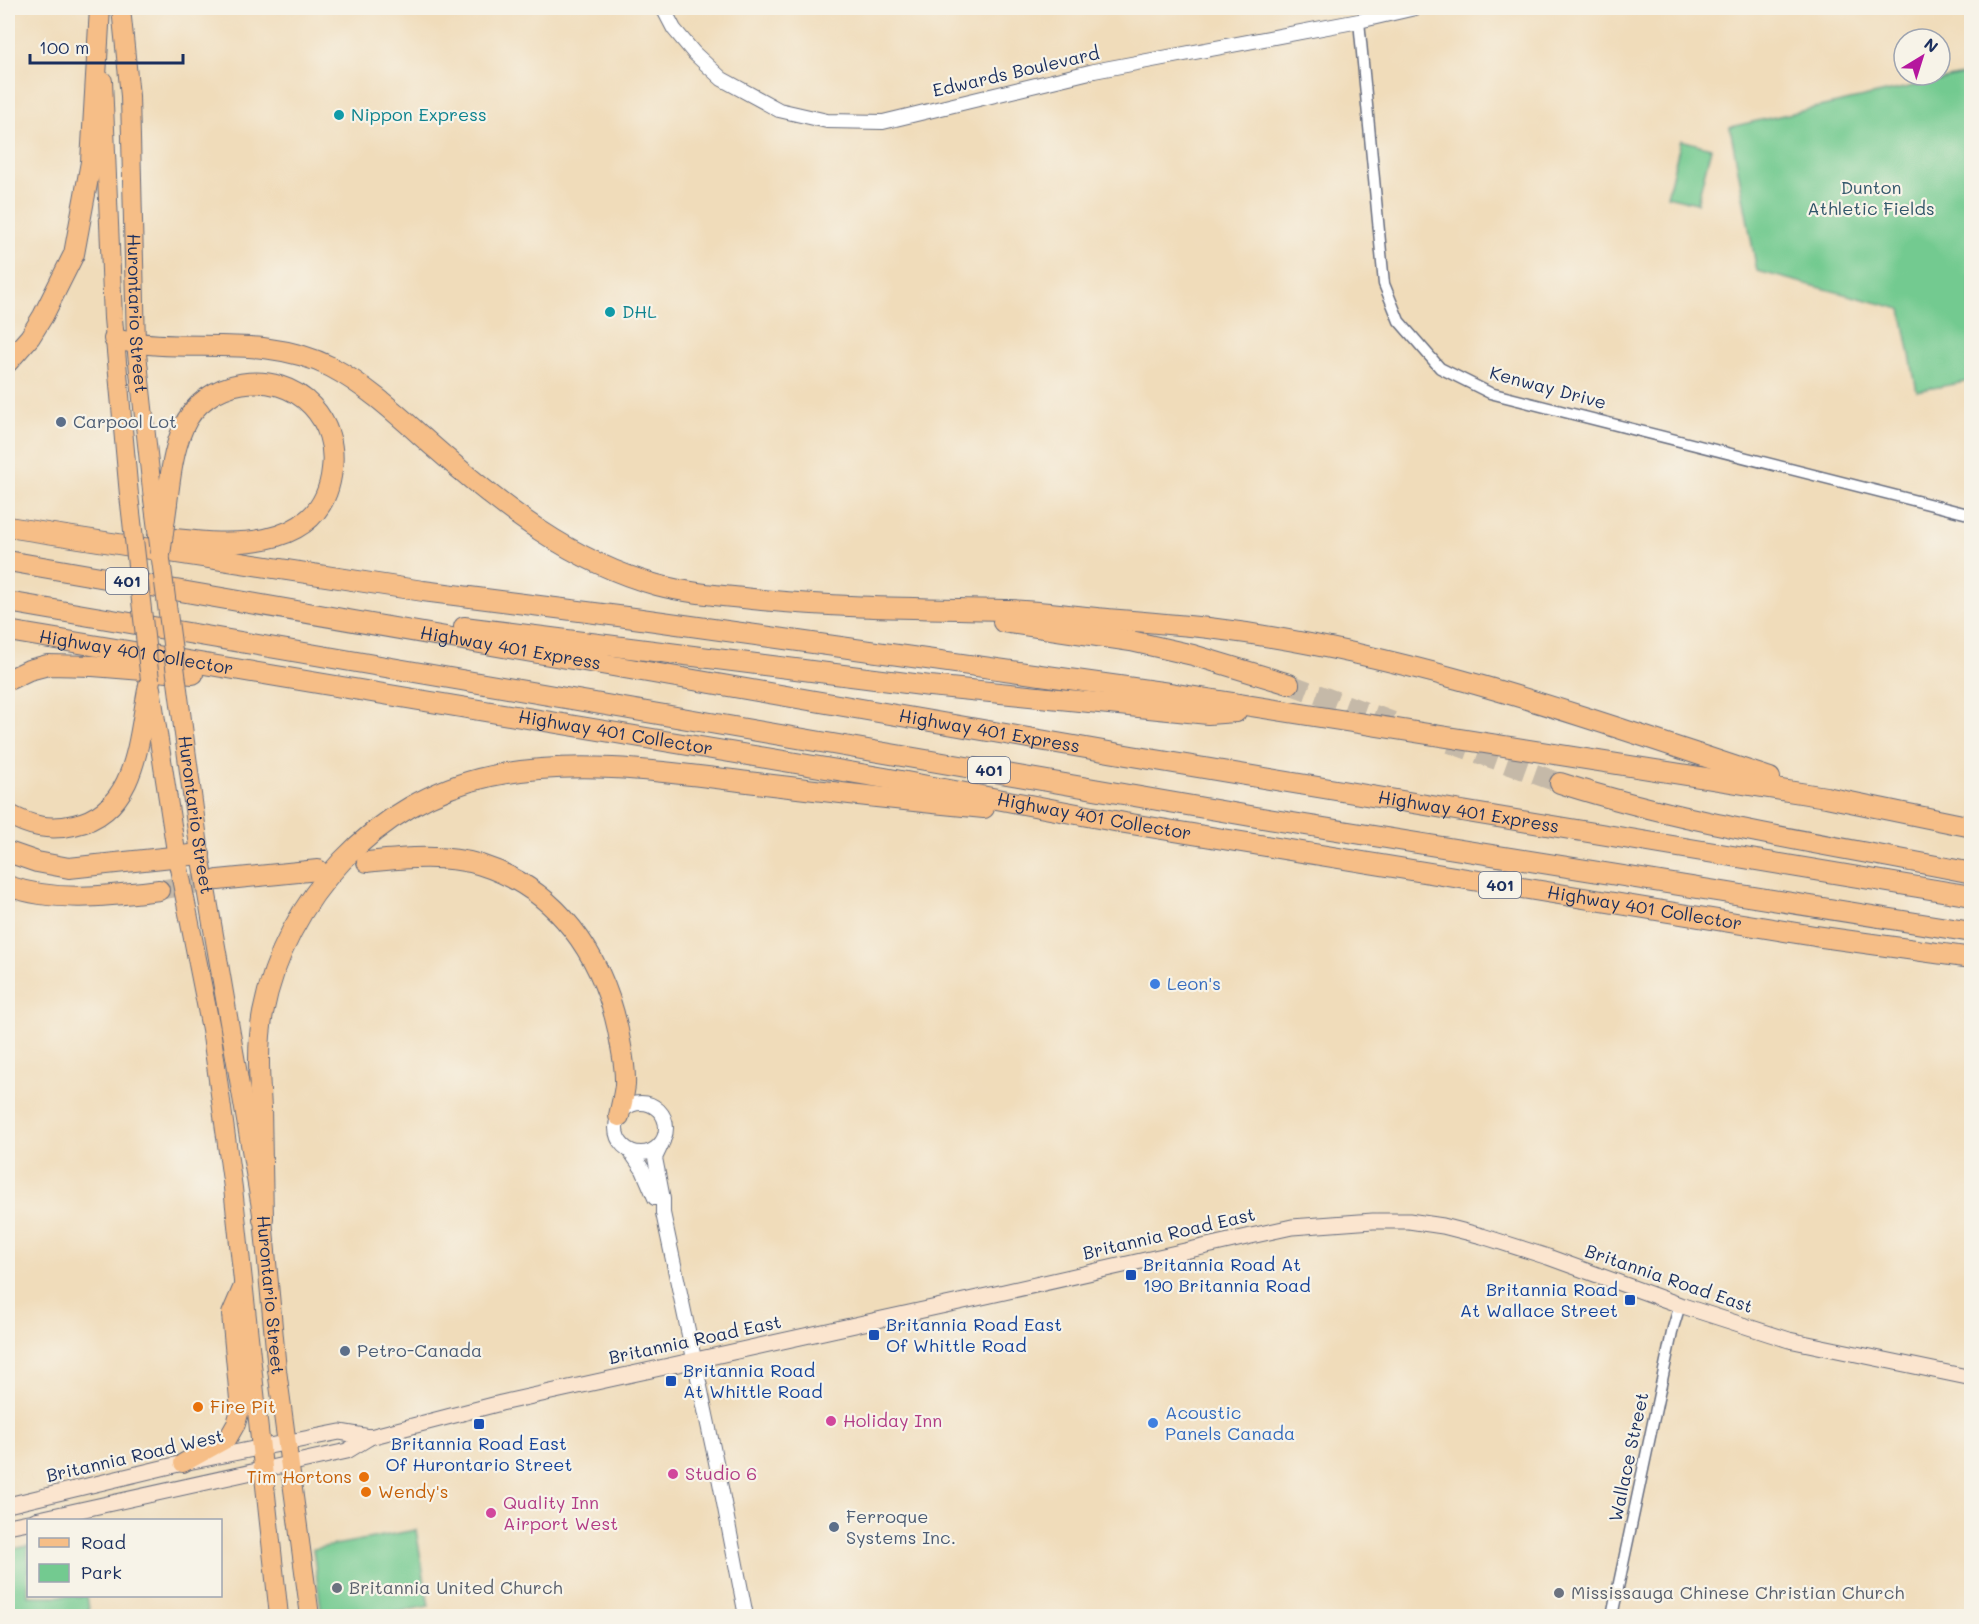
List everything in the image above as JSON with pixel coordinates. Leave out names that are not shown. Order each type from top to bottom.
[{"type":"highway","points":[[8,362],[30,337],[43,316],[74,254],[91,162],[100,8]]},
{"type":"highway","points":[[114,339],[135,344],[246,345],[288,352],[329,366],[363,387],[491,497],[552,540],[632,578],[710,595],[815,605],[1026,611],[1212,628],[1324,647],[1454,678],[1645,737],[1826,797]]},
{"type":"highway","points":[[10,528],[76,528],[175,539],[223,543],[274,538],[300,527],[311,516],[327,492],[331,478],[333,450],[324,422],[312,406],[295,393],[279,385],[255,382],[231,385],[212,394],[196,407],[183,427],[160,501],[159,555]]},
{"type":"highway","name":"401","points":[[10,528],[423,591],[1099,683],[1826,797],[1971,827]]},
{"type":"highway","name":"Highway 401 Express","points":[[8,561],[1132,756],[1971,896]]},
{"type":"highway","name":"Highway 401 Express","points":[[8,602],[640,709],[1268,819],[1971,932]]},
{"type":"highway","points":[[247,602],[930,686],[1208,714],[1263,709]]},
{"type":"highway","points":[[911,609],[1131,641],[1204,658],[1289,684]]},
{"type":"highway","name":"Highway 401 Collector","points":[[8,631],[874,776],[1125,823],[1875,945],[1971,958]]},
{"type":"highway","points":[[8,680],[29,670],[48,665],[93,666],[218,676],[241,670]]},
{"type":"highway","points":[[8,814],[24,823],[42,828],[61,828],[83,823],[100,815],[113,804],[125,787],[137,750],[148,707],[150,680]]},
{"type":"highway","points":[[263,1219],[258,1075],[260,1036],[269,989],[287,940],[316,891],[348,854],[384,824],[447,790],[479,779],[513,772],[586,767],[688,775],[1125,823]]},
{"type":"highway","points":[[1560,783],[1606,798],[1678,816],[1971,873]]},
{"type":"highway","points":[[8,852],[38,862],[69,868],[200,854]]},
{"type":"highway","points":[[367,862],[431,857],[471,863],[502,873],[518,882],[558,913],[585,946],[606,986],[625,1068],[625,1086],[619,1116]]},
{"type":"highway","points":[[218,880],[318,870]]},
{"type":"highway","points":[[8,886],[35,894],[54,896],[109,896],[159,890]]},
{"type":"highway","points":[[1875,945],[1971,966]]},
{"type":"main road","name":"Hurontario Street","points":[[100,8],[114,339],[150,680]]},
{"type":"main road","name":"Hurontario Street","points":[[121,8],[130,96],[135,344],[160,501]]},
{"type":"main road","name":"Hurontario Street","points":[[159,555],[200,854],[263,1219],[277,1370],[273,1446],[277,1467],[279,1617]]},
{"type":"main road","name":"Hurontario Street","points":[[148,707],[211,1029],[243,1284],[277,1467],[310,1617]]},
{"type":"main road","name":"Britannia Road East","points":[[277,1467],[347,1451],[370,1437],[501,1403],[1292,1227],[1373,1221],[1409,1221],[1443,1226],[1482,1236],[1548,1257],[1680,1305],[1789,1340],[1971,1378]]},
{"type":"main road","points":[[183,1463],[228,1438],[236,1424],[240,1410],[231,1314],[243,1284]]},
{"type":"main road","name":"Britannia Road East","points":[[273,1446],[340,1432],[370,1437]]},
{"type":"main road","name":"Britannia Road West","points":[[8,1505],[183,1463],[273,1446]]},
{"type":"main road","points":[[44,1519],[277,1467]]},
{"type":"main road","points":[[8,1526],[27,1522]]},
{"type":"street","name":"Edwards Boulevard","points":[[663,8],[694,53],[722,79],[779,110],[828,121],[866,122],[883,122],[1094,71],[1359,21],[1415,8]]},
{"type":"street","name":"Kenway Drive","points":[[1359,21],[1384,284],[1399,321],[1440,368],[1490,393],[1971,515]]},
{"type":"street","points":[[663,1213],[643,1170],[630,1151],[620,1142],[616,1133],[616,1125],[623,1110],[637,1103],[654,1106],[665,1119],[667,1126],[663,1142],[655,1158],[663,1199],[663,1213],[736,1559],[746,1617]]},
{"type":"street","points":[[630,1151],[647,1153],[655,1150],[663,1142]]},
{"type":"street","name":"Wallace Street","points":[[1612,1617],[1673,1328],[1680,1305]]},
{"type":"green space","name":"Dunton Athletic Fields","points":[[1971,73],[1971,381],[1917,391],[1901,309],[1757,271],[1730,127],[1909,87],[1952,87],[1952,77]]},
{"type":"green space","points":[[1681,140],[1711,148],[1697,203],[1667,196]]},
{"type":"green space","points":[[416,1530],[429,1606],[377,1616],[322,1616],[313,1549]]},
{"type":"green space","points":[[27,1546],[27,1597],[87,1597],[90,1616],[8,1616],[8,1550]]},
{"type":"tunnel","points":[[1289,684],[1399,724]]},
{"type":"tunnel","points":[[1450,743],[1560,783]]},
{"type":"tunnel","points":[[159,890],[218,880]]},
{"type":"place","name":"Nippon Express","points":[[339,115]]},
{"type":"place","name":"DHL","points":[[610,312]]},
{"type":"place","name":"Carpool Lot","points":[[61,422]]},
{"type":"place","name":"Leon's","points":[[1155,984]]},
{"type":"place","name":"Britannia Road At 190 Britannia Road","points":[[1131,1275]]},
{"type":"place","name":"Britannia Road At Wallace Street","points":[[1630,1300]]},
{"type":"place","name":"Britannia Road East Of Whittle Road","points":[[874,1335]]},
{"type":"place","name":"Petro-Canada","points":[[345,1351]]},
{"type":"place","name":"Britannia Road At Whittle Road","points":[[671,1381]]},
{"type":"place","name":"Fire Pit","points":[[198,1407]]},
{"type":"place","name":"Holiday Inn","points":[[831,1421]]},
{"type":"place","name":"Acoustic Panels Canada","points":[[1153,1423]]},
{"type":"place","name":"Britannia Road East Of Hurontario Street","points":[[479,1424]]},
{"type":"place","name":"Studio 6","points":[[673,1474]]},
{"type":"place","name":"Tim Hortons","points":[[364,1477]]},
{"type":"place","name":"Wendy's","points":[[366,1492]]},
{"type":"place","name":"Quality Inn Airport West","points":[[491,1513]]},
{"type":"place","name":"Ferroque Systems Inc.","points":[[834,1527]]},
{"type":"place","name":"Britannia United Church","points":[[337,1588]]},
{"type":"place","name":"Mississauga Chinese Christian Church","points":[[1559,1593]]}]
